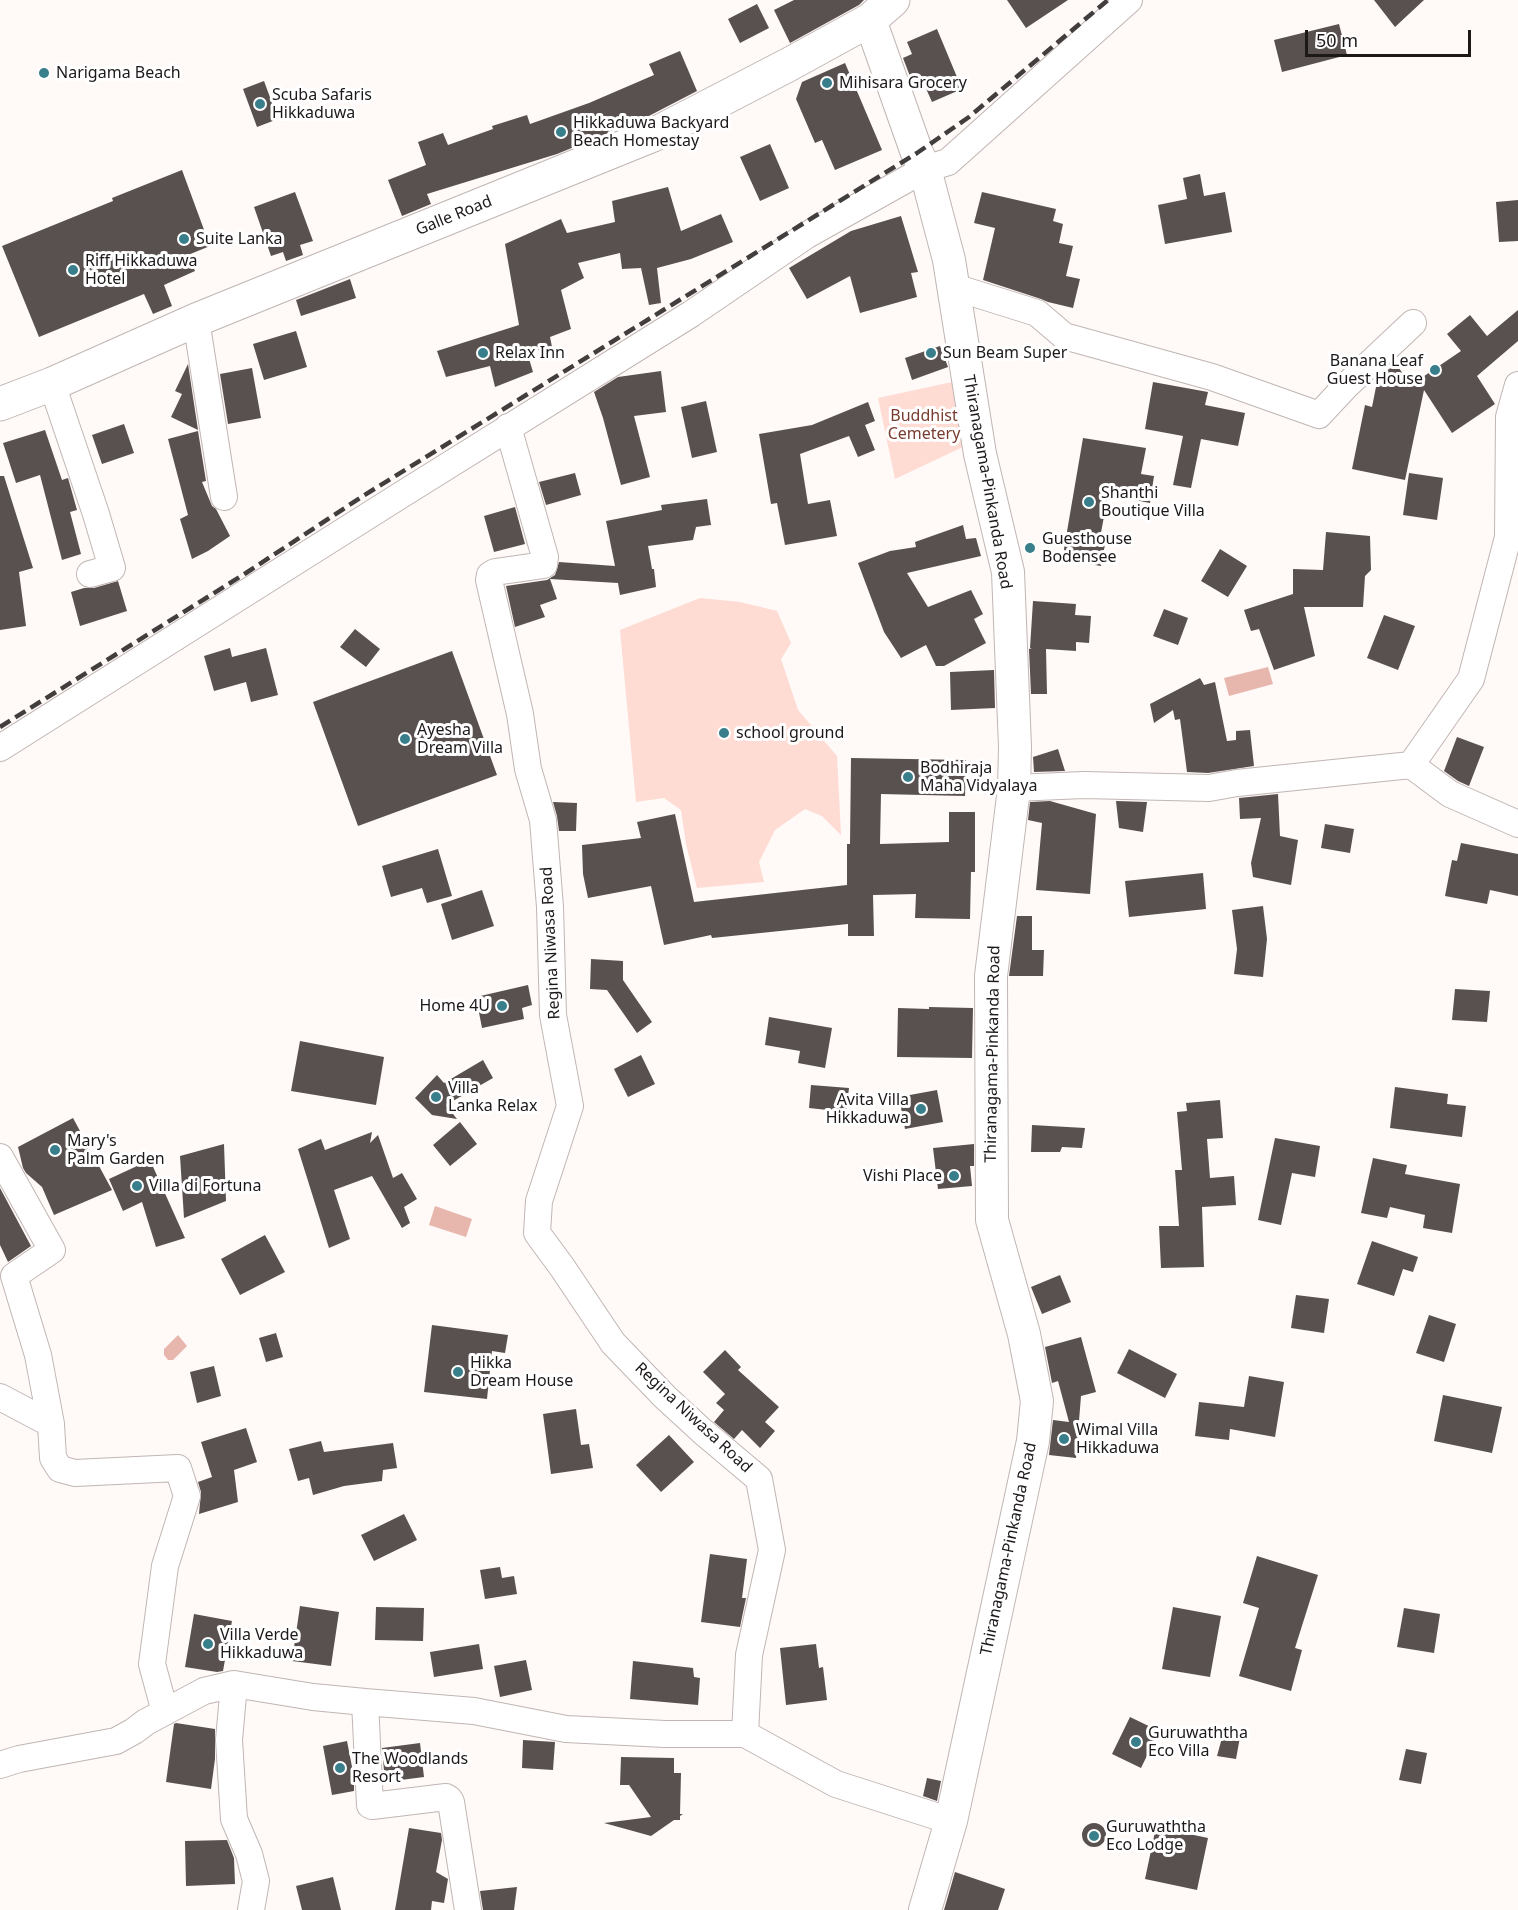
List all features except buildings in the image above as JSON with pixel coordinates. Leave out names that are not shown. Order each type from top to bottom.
[{"type":"highway","name":"Galle Road","points":[[0,404],[52,384],[196,320],[653,135],[788,65],[881,10]]},
{"type":"street","points":[[0,748],[691,314],[807,236],[935,177],[1129,0]]},
{"type":"street","name":"Thiranagama-Pinkanda Road","points":[[881,10],[917,153],[935,177],[980,454],[1008,572],[1015,747],[1014,788],[991,976],[992,1220],[1024,1334],[1037,1401],[1033,1441],[951,1821],[925,1910]]},
{"type":"street","points":[[954,287],[1037,313],[1064,336],[1212,377],[1318,415],[1413,323]]},
{"type":"street","points":[[196,320],[224,497]]},
{"type":"street","points":[[52,384],[112,568],[90,574]]},
{"type":"street","points":[[1411,765],[1471,679],[1508,537],[1509,417],[1518,385]]},
{"type":"street","name":"Regina Niwasa Road","points":[[508,427],[543,550],[544,565],[495,572],[490,575],[489,580],[520,714],[528,769],[543,820],[550,907],[553,1015],[570,1106],[539,1201],[537,1233],[613,1343],[665,1397],[759,1479],[772,1550],[749,1655],[745,1734]]},
{"type":"street","points":[[1014,788],[1084,785],[1209,788],[1237,783],[1411,765],[1450,794],[1518,824]]},
{"type":"street","points":[[0,1157],[52,1250],[14,1276],[38,1355],[51,1424],[53,1458],[60,1469],[75,1473],[178,1468],[187,1497],[165,1566],[152,1664],[165,1712]]},
{"type":"street","points":[[0,1397],[51,1424]]},
{"type":"street","points":[[0,1765],[19,1759],[116,1740],[204,1691],[234,1684],[313,1697],[474,1711],[566,1729],[665,1734],[745,1734],[836,1784],[951,1821]]},
{"type":"street","points":[[234,1684],[229,1740],[234,1819],[249,1854],[256,1881],[251,1910]]},
{"type":"street","points":[[365,1702],[370,1805],[446,1797],[452,1802],[468,1910]]},
{"type":"green space","name":"Buddhist Cemetery","points":[[952,382],[965,446],[895,479],[878,398]]},
{"type":"green space","name":"school ground","points":[[700,598],[740,602],[777,611],[791,643],[781,659],[798,710],[837,756],[841,835],[822,816],[805,809],[775,830],[759,862],[764,882],[697,888],[686,844],[681,810],[664,798],[636,802],[620,630]]},
{"type":"shaded area","points":[[1268,667],[1273,684],[1229,696],[1224,678]]},
{"type":"shaded area","points":[[435,1206],[472,1219],[466,1237],[429,1225]]},
{"type":"shaded area","points":[[178,1335],[187,1346],[173,1360],[168,1360],[164,1355],[164,1349]]},
{"type":"railway","points":[[0,727],[246,573],[363,496],[917,153],[969,117],[1108,0]]},
{"type":"place","name":"Narigama Beach","points":[[44,73]]},
{"type":"place","name":"Mihisara Grocery","points":[[827,83]]},
{"type":"place","name":"Scuba Safaris Hikkaduwa","points":[[260,104]]},
{"type":"place","name":"Hikkaduwa Backyard Beach Homestay","points":[[561,132]]},
{"type":"place","name":"Suite Lanka","points":[[184,239]]},
{"type":"place","name":"Riff Hikkaduwa Hotel","points":[[73,270]]},
{"type":"place","name":"Relax Inn","points":[[483,353]]},
{"type":"place","name":"Sun Beam Super","points":[[931,353]]},
{"type":"place","name":"Banana Leaf Guest House","points":[[1435,370]]},
{"type":"place","name":"Shanthi Boutique Villa","points":[[1089,502]]},
{"type":"place","name":"Guesthouse Bodensee","points":[[1030,548]]},
{"type":"place","name":"school ground","points":[[724,733]]},
{"type":"place","name":"Ayesha Dream Villa","points":[[405,739]]},
{"type":"place","name":"Bodhiraja Maha Vidyalaya","points":[[908,777]]},
{"type":"place","name":"Home 4U","points":[[502,1006]]},
{"type":"place","name":"Villa Lanka Relax","points":[[436,1097]]},
{"type":"place","name":"Avita Villa Hikkaduwa","points":[[921,1109]]},
{"type":"place","name":"Mary's Palm Garden","points":[[55,1150]]},
{"type":"place","name":"Vishi Place","points":[[954,1176]]},
{"type":"place","name":"Villa di Fortuna","points":[[137,1186]]},
{"type":"place","name":"Hikka Dream House","points":[[458,1372]]},
{"type":"place","name":"Wimal Villa Hikkaduwa","points":[[1064,1439]]},
{"type":"place","name":"Villa Verde Hikkaduwa","points":[[208,1644]]},
{"type":"place","name":"Guruwaththa Eco Villa","points":[[1136,1742]]},
{"type":"place","name":"The Woodlands Resort","points":[[340,1768]]},
{"type":"place","name":"Guruwaththa Eco Lodge","points":[[1094,1836]]}]
